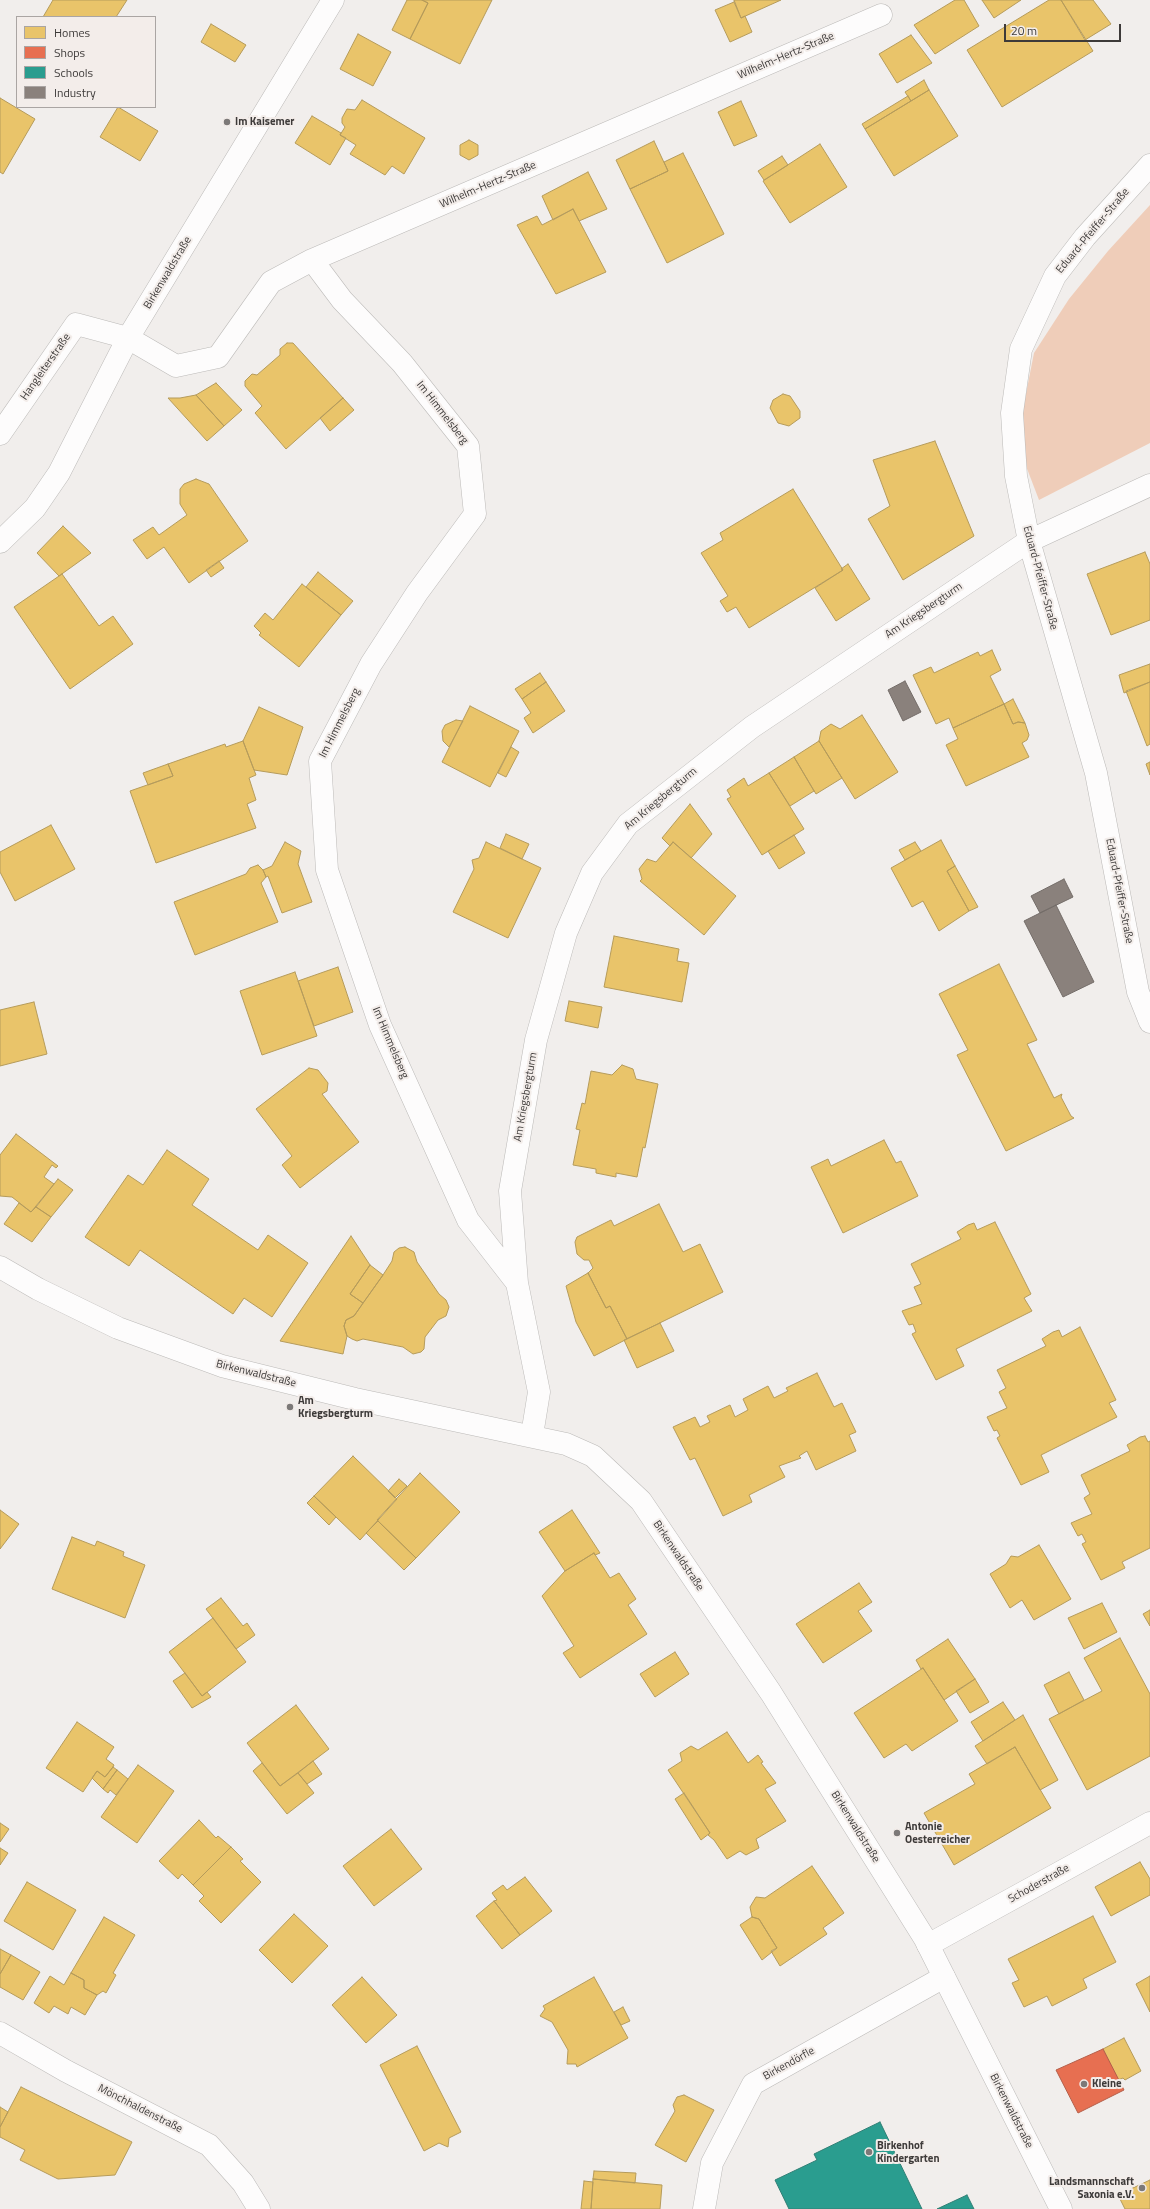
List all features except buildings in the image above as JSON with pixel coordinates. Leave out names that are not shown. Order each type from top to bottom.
[{"type":"street","name":"Birkenwaldstraße","points":[[0,542],[35,508],[59,472],[128,338],[334,0]]},
{"type":"street","name":"Wilhelm-Hertz-Straße","points":[[128,338],[176,366],[218,357],[271,282],[312,260],[882,15]]},
{"type":"street","name":"Eduard-Pfeiffer-Straße","points":[[1150,165],[1086,237],[1055,276],[1022,349],[1012,412],[1016,476],[1028,541],[1096,773],[1138,992],[1150,1022]]},
{"type":"street","name":"Im Himmelsberg","points":[[312,260],[342,300],[402,363],[468,446],[475,514],[417,592],[370,664],[320,761],[326,870],[380,1025],[468,1220],[517,1283]]},
{"type":"street","name":"Hangleiterstraße","points":[[0,434],[76,324],[128,338]]},
{"type":"street","name":"Am Kriegsbergturm","points":[[532,1435],[539,1392],[517,1283],[510,1191],[536,1040],[566,933],[592,873],[628,824],[752,727],[1028,541],[1150,485]]},
{"type":"street","name":"Birkenwaldstraße","points":[[0,1267],[38,1289],[118,1328],[222,1366],[355,1399],[532,1435],[566,1444],[593,1456],[641,1500],[771,1693],[928,1945],[1061,2209]]},
{"type":"street","name":"Schoderstraße","points":[[928,1945],[1150,1822]]},
{"type":"street","name":"Birkendörfle","points":[[704,2209],[712,2163],[753,2084],[944,1978]]},
{"type":"street","name":"Mönchhaldenstraße","points":[[0,2033],[66,2071],[209,2145],[243,2183],[258,2209]]},
{"type":"shaded area","points":[[1150,205],[1150,443],[1039,500],[1026,466],[1021,419],[1034,353],[1069,299],[1108,251]]},
{"type":"place","name":"Im Kaisemer","points":[[227,122]]},
{"type":"place","name":"Am Kriegsbergturm","points":[[290,1407]]},
{"type":"place","name":"Antonie Oesterreicher","points":[[897,1833]]},
{"type":"place","name":"Kleine","points":[[1084,2084]]},
{"type":"place","name":"Birkenhof Kindergarten","points":[[869,2152]]},
{"type":"place","name":"Landsmannschaft Saxonia e.V.","points":[[1142,2188]]}]
